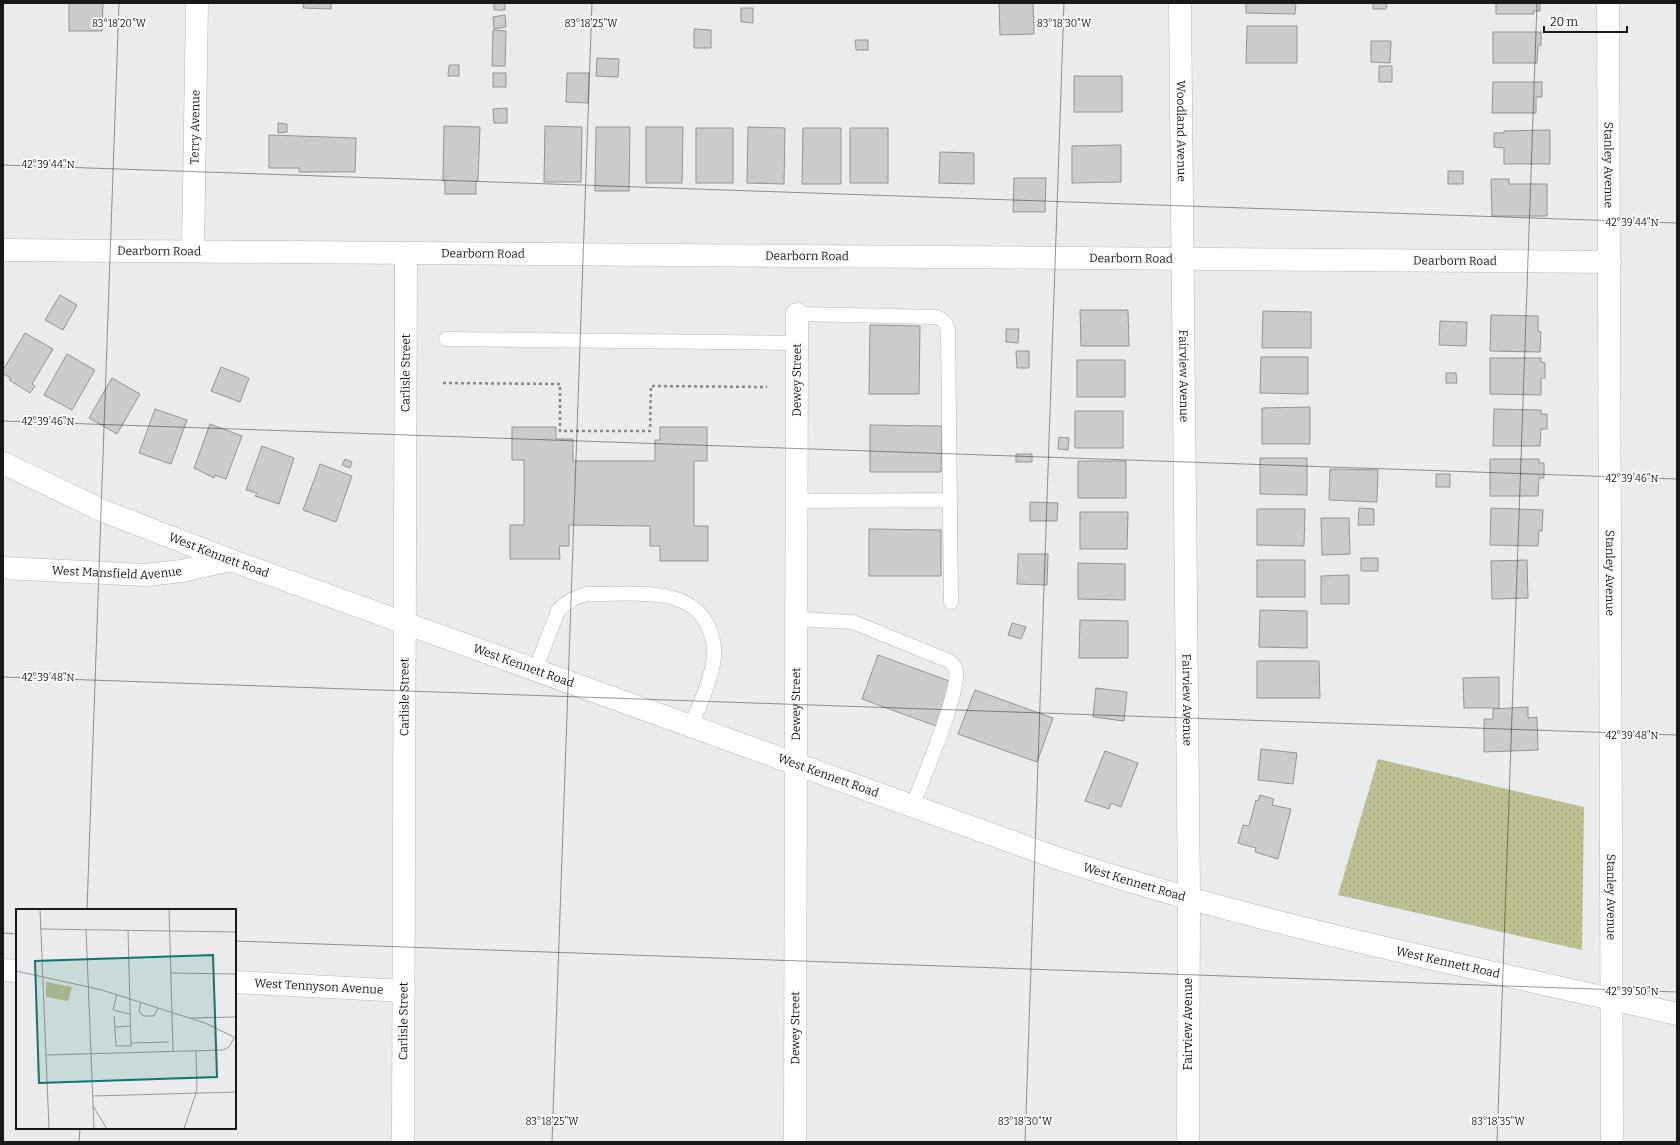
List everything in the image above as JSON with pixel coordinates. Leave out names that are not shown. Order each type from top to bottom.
[{"type":"street","name":"Terry Avenue","points":[[193,251],[197,3]]},
{"type":"street","name":"Woodland Avenue","points":[[1180,3],[1183,258]]},
{"type":"street","name":"Stanley Avenue","points":[[1608,3],[1612,1142]]},
{"type":"street","name":"Dearborn Road","points":[[3,250],[1610,262]]},
{"type":"street","name":"Carlisle Street","points":[[403,1142],[406,253]]},
{"type":"street","name":"Fairview Avenue","points":[[1183,258],[1189,899],[1188,1142]]},
{"type":"street","name":"Dewey Street","points":[[795,1142],[797,314]]},
{"type":"street","name":"West Kennett Road","points":[[3,463],[101,510],[230,560],[912,807],[1064,860],[1189,899],[1269,920],[1677,1014]]},
{"type":"street","name":"West Mansfield Avenue","points":[[3,568],[146,575],[182,571],[230,560]]},
{"type":"street","points":[[3,970],[16,971]]},
{"type":"street","name":"West Tennyson Avenue","points":[[236,982],[404,991]]},
{"type":"lane","points":[[797,314],[935,317],[942,319],[947,324],[951,602]]},
{"type":"lane","points":[[446,340],[797,343]]},
{"type":"lane","points":[[796,501],[950,500]]},
{"type":"lane","points":[[535,670],[558,611],[564,604],[578,596],[587,594],[664,595],[678,598],[697,610],[705,619],[711,631],[714,646],[712,668],[691,727]]},
{"type":"lane","points":[[796,619],[853,622],[950,661],[955,666],[956,673],[952,698],[912,807]]},
{"type":"path","points":[[444,383],[560,384],[560,431],[650,430],[651,386],[767,387]]},
{"type":"green space","points":[[1378,759],[1584,807],[1582,950],[1338,895]]},
{"type":"building","points":[[69,3],[103,3],[102,31],[69,31]]},
{"type":"building","points":[[304,3],[331,3],[331,9],[303,8]]},
{"type":"building","points":[[494,3],[505,3],[505,10],[494,10]]},
{"type":"building","points":[[999,3],[1033,3],[1034,34],[1000,35]]},
{"type":"building","points":[[1246,3],[1296,3],[1295,14],[1246,13]]},
{"type":"building","points":[[1373,3],[1387,3],[1386,9],[1373,9]]},
{"type":"building","points":[[1496,3],[1540,3],[1540,11],[1533,11],[1534,14],[1496,14]]},
{"type":"building","points":[[741,8],[753,8],[753,23],[741,22]]},
{"type":"building","points":[[505,15],[506,27],[494,29],[493,17]]},
{"type":"building","points":[[1247,26],[1297,26],[1297,63],[1246,63]]},
{"type":"building","points":[[694,29],[711,30],[711,48],[694,48]]},
{"type":"building","points":[[493,30],[506,31],[505,66],[492,66]]},
{"type":"building","points":[[1493,32],[1541,32],[1541,45],[1538,46],[1537,63],[1493,63]]},
{"type":"building","points":[[855,40],[868,40],[868,50],[856,50]]},
{"type":"building","points":[[1371,41],[1391,41],[1390,63],[1371,62]]},
{"type":"building","points":[[597,58],[619,59],[618,77],[596,76]]},
{"type":"building","points":[[449,65],[459,65],[459,76],[448,76]]},
{"type":"building","points":[[1379,66],[1392,66],[1392,82],[1379,82]]},
{"type":"building","points":[[493,73],[506,73],[506,87],[493,87]]},
{"type":"building","points":[[567,73],[589,73],[588,103],[566,102]]},
{"type":"building","points":[[1074,76],[1122,76],[1122,112],[1074,112]]},
{"type":"building","points":[[1493,82],[1542,82],[1542,97],[1536,97],[1536,113],[1492,113]]},
{"type":"building","points":[[507,108],[507,123],[494,123],[493,109]]},
{"type":"building","points":[[278,123],[287,124],[287,132],[278,133]]},
{"type":"building","points":[[444,126],[480,127],[478,181],[476,181],[476,194],[445,194],[445,181],[443,181]]},
{"type":"building","points":[[545,126],[582,127],[581,182],[544,182]]},
{"type":"building","points":[[596,127],[630,127],[629,191],[595,191]]},
{"type":"building","points":[[646,127],[683,127],[682,183],[646,183]]},
{"type":"building","points":[[748,127],[785,128],[784,184],[747,183]]},
{"type":"building","points":[[696,128],[733,128],[733,183],[696,183]]},
{"type":"building","points":[[803,128],[841,128],[841,184],[802,184]]},
{"type":"building","points":[[850,128],[888,128],[888,183],[850,183]]},
{"type":"building","points":[[1550,130],[1550,164],[1504,164],[1504,148],[1494,147],[1494,133],[1504,133],[1504,131]]},
{"type":"building","points":[[269,135],[356,138],[355,172],[299,172],[299,168],[269,168]]},
{"type":"building","points":[[1121,145],[1121,182],[1072,183],[1072,146]]},
{"type":"building","points":[[940,152],[974,153],[974,184],[939,183]]},
{"type":"building","points":[[1448,171],[1463,171],[1463,184],[1448,184]]},
{"type":"building","points":[[1014,178],[1046,178],[1045,212],[1013,212]]},
{"type":"building","points":[[1491,179],[1509,179],[1509,184],[1547,184],[1547,216],[1492,216]]},
{"type":"building","points":[[60,295],[77,305],[63,330],[45,320]]},
{"type":"building","points":[[1080,310],[1128,310],[1129,346],[1081,346]]},
{"type":"building","points":[[1263,311],[1311,312],[1311,348],[1262,348]]},
{"type":"building","points":[[1491,315],[1538,316],[1538,331],[1541,332],[1540,352],[1490,351]]},
{"type":"building","points":[[1440,321],[1467,322],[1466,346],[1439,345]]},
{"type":"building","points":[[870,325],[920,326],[919,394],[869,394]]},
{"type":"building","points":[[1006,329],[1019,329],[1018,343],[1006,342]]},
{"type":"building","points":[[25,333],[53,349],[32,384],[35,386],[30,393],[9,380],[11,378],[3,374],[3,370]]},
{"type":"building","points":[[1016,351],[1029,351],[1029,368],[1017,368]]},
{"type":"building","points":[[67,354],[95,370],[72,410],[44,395]]},
{"type":"building","points":[[1261,357],[1308,357],[1308,394],[1260,393]]},
{"type":"building","points":[[1490,358],[1541,358],[1541,362],[1545,363],[1545,378],[1541,378],[1541,395],[1490,394]]},
{"type":"building","points":[[1077,360],[1125,360],[1125,397],[1077,397]]},
{"type":"building","points":[[221,367],[249,378],[240,402],[211,391]]},
{"type":"building","points":[[1446,373],[1456,373],[1457,383],[1446,383]]},
{"type":"building","points":[[112,378],[140,394],[117,434],[89,418]]},
{"type":"building","points":[[1310,407],[1310,444],[1262,444],[1262,408]]},
{"type":"building","points":[[155,409],[187,420],[171,464],[139,453]]},
{"type":"building","points":[[1494,409],[1541,410],[1541,414],[1547,414],[1547,429],[1541,429],[1540,446],[1493,446]]},
{"type":"building","points":[[1075,411],[1123,411],[1123,448],[1075,448]]},
{"type":"building","points":[[210,424],[242,436],[226,479],[215,475],[214,478],[194,468]]},
{"type":"building","points":[[870,425],[942,426],[941,472],[870,472]]},
{"type":"building","points":[[512,427],[556,427],[556,439],[573,439],[573,461],[655,461],[655,440],[660,440],[660,427],[707,427],[707,461],[694,461],[694,526],[708,526],[708,561],[660,561],[660,546],[650,546],[650,526],[569,525],[569,546],[559,546],[560,559],[510,559],[510,525],[524,525],[524,460],[512,460]]},
{"type":"building","points":[[1059,437],[1069,438],[1068,450],[1058,449]]},
{"type":"building","points":[[262,446],[294,458],[279,504],[255,496],[257,493],[246,490]]},
{"type":"building","points":[[1016,454],[1032,454],[1032,462],[1016,462]]},
{"type":"building","points":[[1260,458],[1307,458],[1307,495],[1260,494]]},
{"type":"building","points":[[345,459],[352,462],[350,468],[342,465]]},
{"type":"building","points":[[1490,459],[1539,459],[1539,463],[1544,463],[1544,478],[1539,478],[1538,496],[1490,496]]},
{"type":"building","points":[[1078,461],[1126,461],[1126,498],[1078,498]]},
{"type":"building","points":[[320,464],[352,476],[336,522],[303,510]]},
{"type":"building","points":[[1330,469],[1378,470],[1377,502],[1329,500]]},
{"type":"building","points":[[1436,474],[1450,474],[1450,487],[1436,487]]},
{"type":"building","points":[[1030,502],[1058,503],[1057,521],[1030,521]]},
{"type":"building","points":[[1359,508],[1374,509],[1374,525],[1358,525]]},
{"type":"building","points":[[1491,508],[1543,510],[1542,531],[1539,531],[1538,546],[1490,545]]},
{"type":"building","points":[[1257,509],[1305,509],[1304,546],[1257,545]]},
{"type":"building","points":[[1080,512],[1128,512],[1127,549],[1080,549]]},
{"type":"building","points":[[1321,518],[1349,518],[1350,554],[1322,555]]},
{"type":"building","points":[[869,529],[941,530],[941,576],[869,576]]},
{"type":"building","points":[[1018,554],[1048,554],[1047,585],[1017,584]]},
{"type":"building","points":[[1361,558],[1378,558],[1378,571],[1361,571]]},
{"type":"building","points":[[1257,560],[1305,560],[1305,597],[1257,597]]},
{"type":"building","points":[[1527,560],[1528,598],[1492,599],[1491,561]]},
{"type":"building","points":[[1078,563],[1125,564],[1125,600],[1078,599]]},
{"type":"building","points":[[1349,575],[1349,604],[1321,604],[1321,576]]},
{"type":"building","points":[[1260,610],[1307,611],[1307,648],[1259,647]]},
{"type":"building","points":[[1080,620],[1128,621],[1128,658],[1079,658]]},
{"type":"building","points":[[1012,623],[1026,627],[1021,639],[1008,635]]},
{"type":"building","points":[[878,655],[952,682],[936,726],[862,699]]},
{"type":"building","points":[[1257,661],[1319,661],[1320,698],[1257,698]]},
{"type":"building","points":[[1499,677],[1499,708],[1464,708],[1463,678]]},
{"type":"building","points":[[1096,688],[1127,692],[1124,721],[1093,717]]},
{"type":"building","points":[[975,690],[1053,718],[1037,762],[958,734]]},
{"type":"building","points":[[1528,707],[1528,718],[1537,717],[1538,750],[1484,752],[1484,719],[1493,719],[1493,709]]},
{"type":"building","points":[[1261,749],[1297,753],[1293,784],[1258,780]]},
{"type":"building","points":[[1105,751],[1138,763],[1121,807],[1111,803],[1109,809],[1085,801]]},
{"type":"building","points":[[1260,795],[1274,799],[1272,805],[1291,809],[1278,859],[1255,852],[1256,848],[1238,843],[1243,825],[1249,826],[1256,800],[1258,801]]}]
